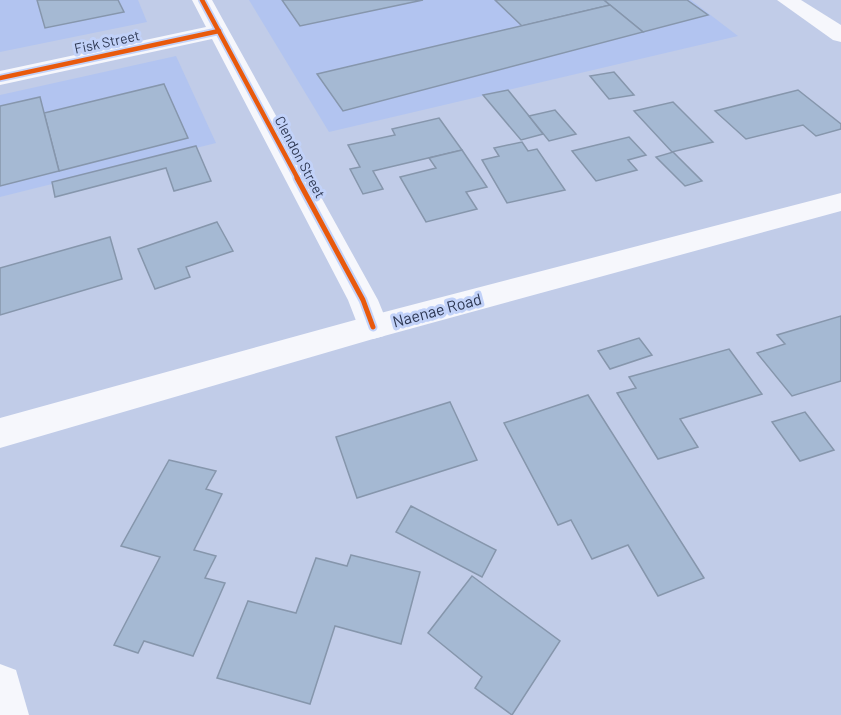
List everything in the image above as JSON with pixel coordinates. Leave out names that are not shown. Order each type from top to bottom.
[{"type":"street","name":"Clendon Street","points":[[202,0],[363,300],[373,327]]},
{"type":"street","points":[[787,0],[841,35]]},
{"type":"street","name":"Fisk Street","points":[[0,78],[219,31]]},
{"type":"street","name":"Naenae Road","points":[[0,433],[373,327],[841,202]]},
{"type":"street","points":[[0,686],[6,715]]},
{"type":"shaded area","points":[[0,0],[138,0],[147,22],[0,52]]},
{"type":"shaded area","points":[[249,0],[691,0],[738,36],[329,132]]},
{"type":"shaded area","points":[[176,56],[216,143],[0,197],[0,95]]},
{"type":"building","points":[[37,0],[118,0],[124,12],[45,28]]},
{"type":"building","points":[[282,0],[423,0],[300,26]]},
{"type":"building","points":[[495,0],[604,0],[610,5],[522,26]]},
{"type":"building","points":[[604,0],[687,0],[708,15],[643,32]]},
{"type":"building","points":[[610,5],[643,32],[343,111],[317,74]]},
{"type":"building","points":[[614,72],[634,95],[609,99],[590,76]]},
{"type":"building","points":[[164,84],[188,138],[59,171],[44,113]]},
{"type":"building","points":[[508,90],[543,134],[521,140],[483,95]]},
{"type":"building","points":[[798,90],[841,124],[841,129],[816,136],[803,125],[746,139],[715,111]]},
{"type":"building","points":[[40,97],[59,171],[0,186],[0,106]]},
{"type":"building","points":[[673,102],[713,142],[672,152],[634,111]]},
{"type":"building","points":[[555,110],[576,134],[549,141],[529,116]]},
{"type":"building","points":[[439,118],[462,150],[373,171],[383,189],[363,194],[350,169],[360,167],[348,145],[395,135],[392,129]]},
{"type":"building","points":[[629,137],[646,155],[628,160],[637,170],[596,181],[572,151]]},
{"type":"building","points":[[522,142],[528,151],[537,149],[565,190],[507,203],[482,160],[499,156],[494,148]]},
{"type":"building","points":[[196,146],[211,181],[174,191],[166,168],[55,197],[52,182]]},
{"type":"building","points":[[462,150],[487,187],[466,192],[477,209],[426,222],[400,177],[436,168],[429,158]]},
{"type":"building","points":[[673,152],[702,181],[685,186],[656,157]]},
{"type":"building","points":[[217,222],[233,251],[186,267],[190,277],[155,289],[138,249]]},
{"type":"building","points":[[110,237],[122,279],[0,315],[0,268]]},
{"type":"building","points":[[841,316],[841,381],[792,396],[757,353],[785,344],[777,335]]},
{"type":"building","points":[[639,338],[652,355],[610,369],[598,351]]},
{"type":"building","points":[[729,349],[762,394],[680,419],[698,447],[658,459],[617,393],[636,388],[629,377]]},
{"type":"building","points":[[588,395],[704,578],[658,596],[628,545],[592,559],[571,520],[558,525],[504,423]]},
{"type":"building","points":[[450,402],[477,460],[357,498],[336,437]]},
{"type":"building","points":[[805,412],[834,450],[800,461],[772,422]]},
{"type":"building","points":[[169,460],[216,471],[206,489],[222,494],[194,550],[216,556],[205,578],[225,583],[193,656],[144,641],[138,653],[114,645],[160,557],[121,546]]},
{"type":"building","points":[[411,506],[496,550],[482,577],[396,532]]},
{"type":"building","points":[[351,555],[420,572],[401,644],[335,626],[310,704],[217,678],[248,601],[296,613],[316,558],[347,566]]},
{"type":"building","points":[[472,576],[560,641],[512,715],[475,688],[482,677],[428,633]]},
{"type":"cycle path","points":[[202,0],[363,300],[373,327]]},
{"type":"cycle path","points":[[0,78],[219,31]]}]
